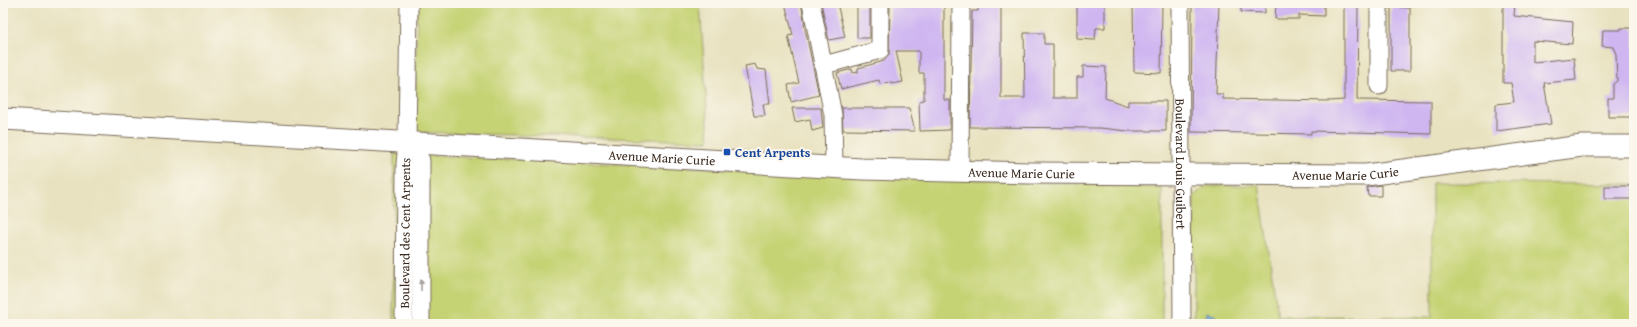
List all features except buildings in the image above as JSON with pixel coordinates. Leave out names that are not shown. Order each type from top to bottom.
[{"type":"main road","name":"Avenue Marie Curie","points":[[3,119],[834,167],[1181,175],[1366,175],[1582,146],[1634,146]]},
{"type":"street","name":"Boulevard des Cent Arpents","points":[[404,324],[405,164],[407,142],[410,3]]},
{"type":"street","points":[[811,3],[833,115],[834,167]]},
{"type":"street","points":[[824,65],[880,50],[880,3]]},
{"type":"street","points":[[960,3],[960,171]]},
{"type":"street","name":"Boulevard Louis Guibert","points":[[1180,3],[1182,324]]},
{"type":"street","points":[[1379,3],[1379,86]]},
{"type":"street","name":"Boulevard des Cent Arpents","points":[[407,142],[421,160],[421,324]]},
{"type":"green space","points":[[417,3],[700,3],[709,141],[415,132]]},
{"type":"green space","points":[[394,154],[1162,188],[1162,324],[393,324]]},
{"type":"green space","points":[[1432,183],[1634,184],[1634,324],[1194,324],[1194,196],[1206,186],[1259,185],[1278,316],[1432,317]]},
{"type":"water","points":[[1207,312],[1214,314],[1222,324],[1205,324]]},
{"type":"place","name":"Cent Arpents","points":[[727,152]]}]
